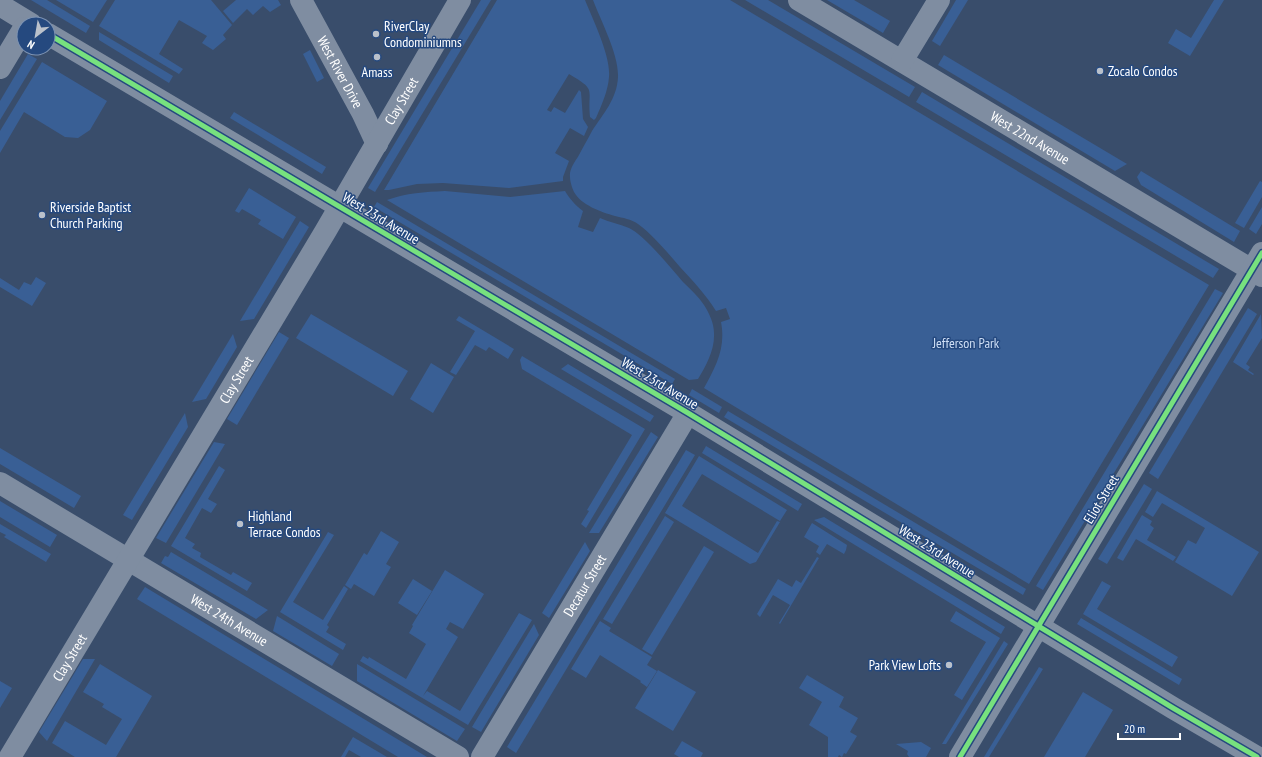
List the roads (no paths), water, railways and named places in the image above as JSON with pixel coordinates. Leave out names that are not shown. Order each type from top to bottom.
[{"type":"street","name":"West River Drive","points":[[302,0],[363,114],[377,144]]},
{"type":"street","name":"Clay Street","points":[[10,757],[340,207],[460,0]]},
{"type":"street","name":"West 22nd Avenue","points":[[799,0],[902,62],[1259,267]]},
{"type":"street","points":[[902,62],[939,0]]},
{"type":"street","points":[[0,6],[16,17]]},
{"type":"street","name":"West 23rd Avenue","points":[[56,39],[688,413],[1173,708],[1257,757]]},
{"type":"street","points":[[0,68],[16,42]]},
{"type":"street","name":"Eliot Street","points":[[960,757],[1259,267]]},
{"type":"street","name":"Decatur Street","points":[[482,757],[688,413]]},
{"type":"street","name":"West 24th Avenue","points":[[0,483],[458,757]]},
{"type":"place","name":"RiverClay Condominiumns","points":[[376,34]]},
{"type":"place","name":"Amass","points":[[377,57]]},
{"type":"place","name":"Zocalo Condos","points":[[1100,71]]},
{"type":"place","name":"Riverside Baptist Church Parking","points":[[42,215]]},
{"type":"place","name":"Highland Terrace Condos","points":[[240,524]]},
{"type":"place","name":"Park View Lofts","points":[[949,665]]},
{"type":"park label","name":"Jefferson Park","points":[[966,343]]}]
